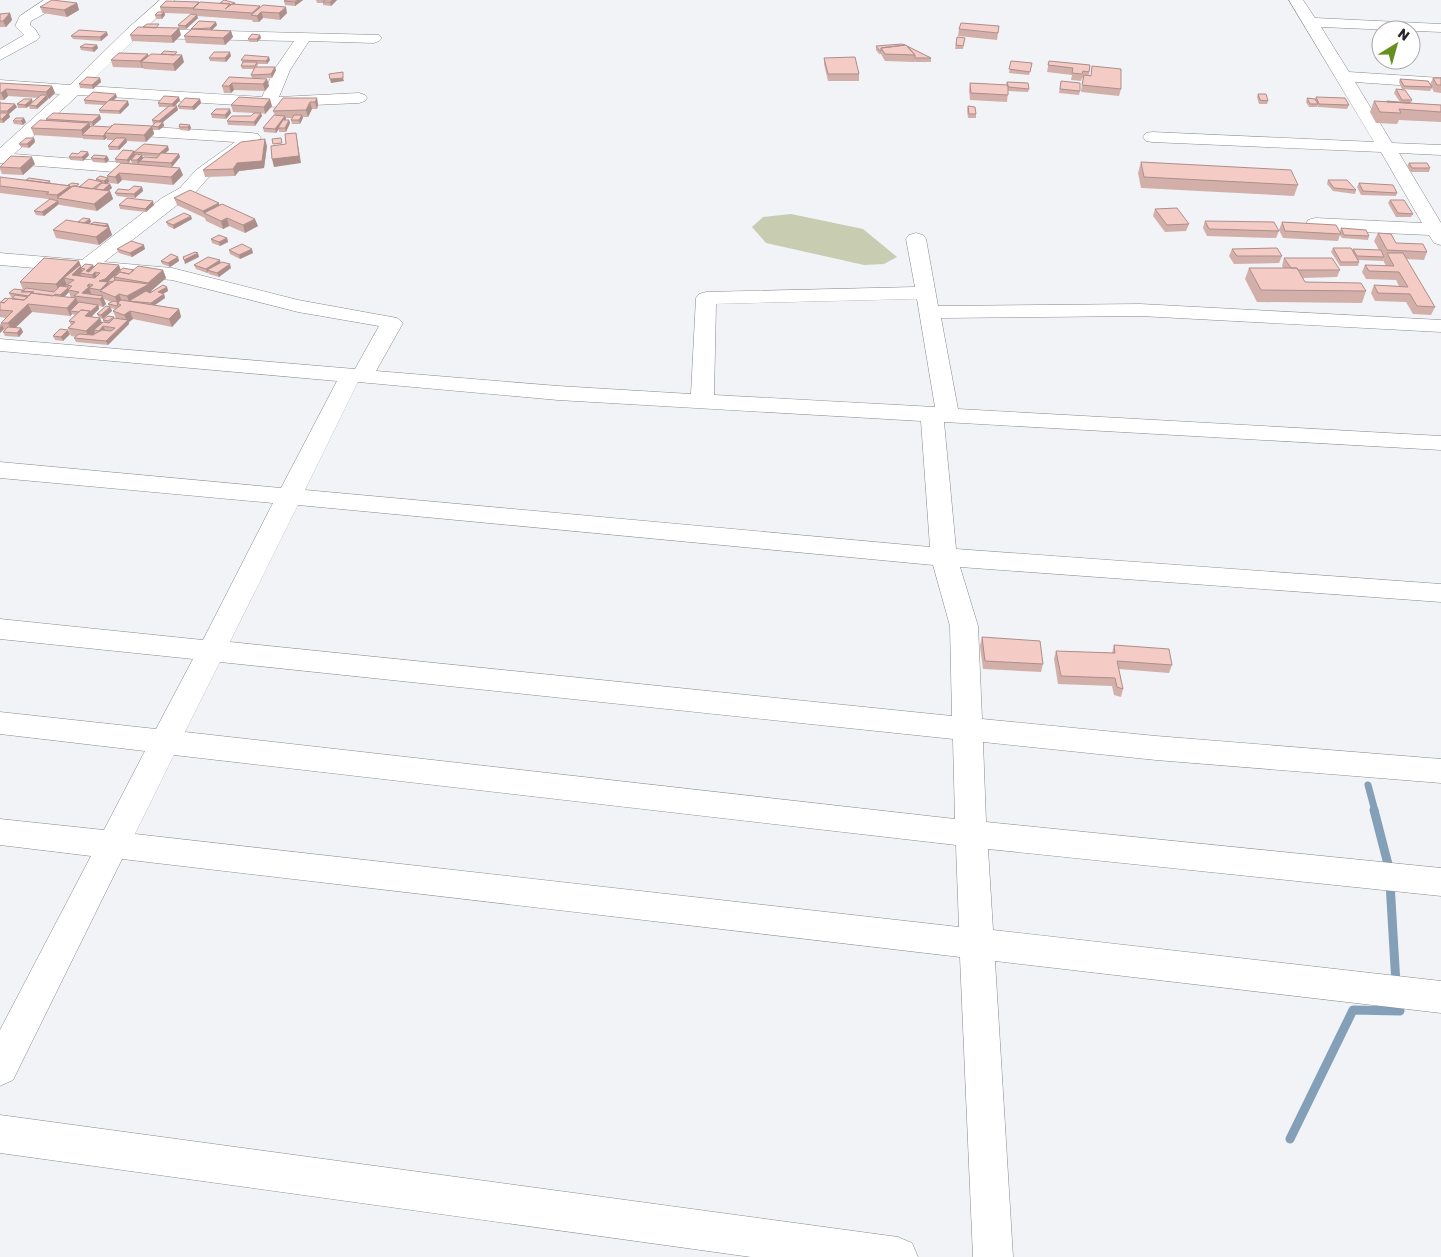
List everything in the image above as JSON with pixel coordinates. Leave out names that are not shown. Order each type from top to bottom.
[{"type":"street","points":[[0,55],[32,37],[30,32],[22,26],[25,19],[52,0]]},
{"type":"street","points":[[0,158],[38,126],[131,33],[168,0]]},
{"type":"street","points":[[1296,0],[1439,233]]},
{"type":"street","points":[[1310,22],[1441,28]]},
{"type":"street","points":[[131,33],[374,38]]},
{"type":"street","points":[[87,266],[169,202],[186,192],[202,174],[252,138],[270,111],[282,70],[304,37]]},
{"type":"street","points":[[1344,76],[1441,83]]},
{"type":"street","points":[[0,86],[73,90],[270,111],[359,98]]},
{"type":"street","points":[[38,126],[58,127]]},
{"type":"street","points":[[97,129],[252,138]]},
{"type":"street","points":[[1152,137],[1441,150]]},
{"type":"street","points":[[0,158],[202,174]]},
{"type":"street","points":[[1315,224],[1439,233]]},
{"type":"street","points":[[916,239],[929,303],[940,415],[944,557],[964,626],[966,728],[993,1257]]},
{"type":"street","points":[[0,259],[172,274],[298,306],[392,323],[357,376],[290,496],[0,1068]]},
{"type":"street","points":[[702,401],[706,298],[1140,310],[1441,326]]},
{"type":"street","points":[[0,345],[558,393],[1441,443]]},
{"type":"street","points":[[0,470],[944,557],[1264,582],[1441,593]]},
{"type":"street","points":[[0,629],[1156,748],[1441,771]]},
{"type":"street","points":[[0,723],[971,834],[1441,882]]},
{"type":"street","points":[[0,832],[1441,996]]},
{"type":"street","points":[[0,1134],[898,1257]]},
{"type":"green space","points":[[791,214],[863,229],[897,257],[884,264],[864,265],[766,243],[752,227],[763,217]]},
{"type":"building","points":[[52,0],[77,3],[64,10],[40,7]]},
{"type":"building","points":[[224,0],[235,3],[230,5],[220,3]]},
{"type":"building","points":[[298,0],[295,2],[284,1]]},
{"type":"building","points":[[166,1],[199,2],[193,8],[160,7]]},
{"type":"building","points":[[200,2],[230,4],[225,9],[232,4],[260,6],[252,13],[193,9]]},
{"type":"building","points":[[263,5],[286,7],[279,13],[261,12],[257,16],[251,15]]},
{"type":"building","points":[[158,12],[164,12],[161,15],[155,15]]},
{"type":"building","points":[[10,13],[3,21],[0,21],[0,14]]},
{"type":"building","points":[[191,14],[197,15],[185,26],[178,25]]},
{"type":"building","points":[[199,21],[216,22],[210,28],[191,29]]},
{"type":"building","points":[[961,23],[999,26],[998,33],[959,29]]},
{"type":"building","points":[[147,24],[159,24],[156,28],[143,27]]},
{"type":"building","points":[[138,27],[179,28],[171,36],[130,35]]},
{"type":"building","points":[[192,29],[231,31],[223,38],[184,36]]},
{"type":"building","points":[[79,30],[107,32],[100,37],[71,36]]},
{"type":"building","points":[[252,34],[260,35],[257,39],[248,39]]},
{"type":"building","points":[[957,37],[965,38],[963,46],[956,45]]},
{"type":"building","points":[[85,44],[97,45],[92,48],[80,47]]},
{"type":"building","points":[[905,45],[881,48],[881,51],[876,46]]},
{"type":"building","points":[[906,45],[915,55],[885,54],[881,48]]},
{"type":"building","points":[[907,46],[931,58],[915,58],[915,55]]},
{"type":"building","points":[[164,51],[177,52],[174,55],[161,54]]},
{"type":"building","points":[[214,52],[230,52],[225,58],[209,58]]},
{"type":"building","points":[[119,53],[148,54],[140,61],[111,60]]},
{"type":"building","points":[[151,54],[182,55],[173,64],[141,62]]},
{"type":"building","points":[[245,55],[269,57],[266,61],[241,60]]},
{"type":"building","points":[[855,57],[859,74],[828,74],[824,58]]},
{"type":"building","points":[[1011,61],[1032,63],[1030,72],[1009,69]]},
{"type":"building","points":[[1049,61],[1090,65],[1089,72],[1083,71],[1082,74],[1072,73],[1073,68],[1048,65]]},
{"type":"building","points":[[243,62],[257,62],[255,66],[241,66]]},
{"type":"building","points":[[1092,66],[1121,69],[1121,89],[1082,85],[1084,75],[1091,76]]},
{"type":"building","points":[[255,67],[275,67],[271,74],[251,75]]},
{"type":"building","points":[[343,72],[343,78],[330,79],[329,74]]},
{"type":"building","points":[[87,77],[100,78],[92,85],[79,84]]},
{"type":"building","points":[[229,77],[267,79],[263,84],[232,83],[229,86],[222,86]]},
{"type":"building","points":[[1433,78],[1441,78],[1441,85],[1437,85]]},
{"type":"building","points":[[1400,79],[1428,81],[1432,87],[1404,86]]},
{"type":"building","points":[[1061,81],[1080,83],[1080,91],[1060,89]]},
{"type":"building","points":[[1007,82],[1028,83],[1029,89],[1008,87]]},
{"type":"building","points":[[0,83],[52,86],[46,92],[6,89],[0,93]]},
{"type":"building","points":[[970,83],[1008,85],[1008,95],[971,93]]},
{"type":"building","points":[[1396,89],[1405,90],[1412,100],[1402,100]]},
{"type":"building","points":[[93,92],[116,94],[107,102],[84,100]]},
{"type":"building","points":[[1258,94],[1266,94],[1268,101],[1260,100]]},
{"type":"building","points":[[41,95],[47,95],[36,106],[29,105]]},
{"type":"building","points":[[164,96],[179,97],[172,104],[158,103]]},
{"type":"building","points":[[239,97],[270,99],[264,107],[231,105]]},
{"type":"building","points":[[1316,97],[1345,98],[1349,105],[1319,104]]},
{"type":"building","points":[[185,98],[200,99],[192,107],[178,106]]},
{"type":"building","points":[[283,98],[317,98],[315,102],[310,102],[306,110],[273,111]]},
{"type":"building","points":[[1307,98],[1315,99],[1318,104],[1310,104]]},
{"type":"building","points":[[24,99],[32,99],[25,105],[17,104]]},
{"type":"building","points":[[109,100],[128,101],[119,111],[99,110]]},
{"type":"building","points":[[1374,101],[1441,105],[1441,112],[1399,109],[1401,113],[1380,112]]},
{"type":"building","points":[[0,103],[15,104],[7,111],[0,111]]},
{"type":"building","points":[[169,106],[177,106],[159,121],[152,120]]},
{"type":"building","points":[[968,106],[975,107],[976,114],[969,114]]},
{"type":"building","points":[[216,109],[230,109],[225,115],[211,114]]},
{"type":"building","points":[[0,113],[8,113],[0,119]]},
{"type":"building","points":[[53,113],[100,115],[92,122],[46,119]]},
{"type":"building","points":[[254,113],[261,113],[254,122],[227,121],[232,116],[251,116]]},
{"type":"building","points":[[274,115],[285,116],[275,129],[263,128]]},
{"type":"building","points":[[294,115],[302,115],[299,120],[291,120]]},
{"type":"building","points":[[16,118],[24,118],[21,121],[13,121]]},
{"type":"building","points":[[40,120],[89,123],[81,130],[31,128]]},
{"type":"building","points":[[283,120],[289,120],[285,128],[278,128]]},
{"type":"building","points":[[156,122],[163,122],[158,127],[152,126]]},
{"type":"building","points":[[114,124],[152,126],[144,135],[105,133]]},
{"type":"building","points":[[180,124],[190,125],[188,127],[179,127]]},
{"type":"building","points":[[91,126],[111,127],[103,136],[82,135]]},
{"type":"building","points":[[296,133],[299,156],[272,159],[271,146],[286,144],[285,134]]},
{"type":"building","points":[[26,138],[34,138],[27,144],[19,144]]},
{"type":"building","points":[[116,138],[126,138],[118,147],[108,146]]},
{"type":"building","points":[[281,138],[282,143],[273,144],[272,139]]},
{"type":"building","points":[[265,139],[262,161],[237,163],[233,169],[203,170],[241,142]]},
{"type":"building","points":[[144,144],[168,146],[159,154],[134,152]]},
{"type":"building","points":[[123,150],[134,151],[127,160],[115,159]]},
{"type":"building","points":[[81,151],[88,152],[82,157],[69,157],[72,153],[78,154]]},
{"type":"building","points":[[161,153],[179,154],[171,163],[140,161],[144,157],[157,158]]},
{"type":"building","points":[[136,154],[142,155],[137,160],[131,160]]},
{"type":"building","points":[[94,155],[107,156],[104,159],[91,158]]},
{"type":"building","points":[[11,156],[32,157],[20,168],[0,167]]},
{"type":"building","points":[[1141,162],[1291,170],[1298,185],[1144,177]]},
{"type":"building","points":[[121,163],[180,168],[171,177],[119,173],[115,177],[107,176]]},
{"type":"building","points":[[1409,163],[1427,163],[1430,168],[1412,168]]},
{"type":"building","points":[[100,176],[108,178],[104,181],[96,179]]},
{"type":"building","points":[[0,177],[70,186],[57,195],[46,194],[49,192],[0,186]]},
{"type":"building","points":[[29,178],[50,181],[47,183],[26,180]]},
{"type":"building","points":[[89,179],[102,182],[92,189],[79,187]]},
{"type":"building","points":[[1328,180],[1347,180],[1356,190],[1334,188]]},
{"type":"building","points":[[72,183],[79,184],[71,187],[68,185]]},
{"type":"building","points":[[102,183],[110,184],[103,190],[95,189]]},
{"type":"building","points":[[1359,183],[1393,185],[1397,193],[1363,191]]},
{"type":"building","points":[[73,186],[110,191],[94,204],[57,198]]},
{"type":"building","points":[[134,186],[142,187],[134,194],[115,193],[118,189],[129,190]]},
{"type":"building","points":[[190,190],[219,203],[203,211],[174,198]]},
{"type":"building","points":[[127,198],[153,201],[145,209],[119,205]]},
{"type":"building","points":[[50,199],[58,201],[42,212],[34,211]]},
{"type":"building","points":[[1390,200],[1404,200],[1413,214],[1398,213]]},
{"type":"building","points":[[222,204],[255,219],[243,225],[227,218],[221,221],[204,213]]},
{"type":"building","points":[[1177,208],[1189,224],[1167,225],[1155,209]]},
{"type":"building","points":[[184,213],[191,216],[173,225],[166,222]]},
{"type":"building","points":[[83,218],[90,219],[84,223],[78,222]]},
{"type":"building","points":[[66,220],[109,227],[96,237],[53,230]]},
{"type":"building","points":[[1205,221],[1274,222],[1279,231],[1209,229]]},
{"type":"building","points":[[94,222],[108,224],[105,226],[91,224]]},
{"type":"building","points":[[1282,222],[1336,225],[1341,234],[1285,231]]},
{"type":"building","points":[[1341,228],[1366,230],[1369,236],[1344,235]]},
{"type":"building","points":[[1378,233],[1391,234],[1396,243],[1423,244],[1427,252],[1387,250]]},
{"type":"building","points":[[219,235],[227,238],[219,242],[211,239]]},
{"type":"building","points":[[131,241],[144,245],[130,253],[117,249]]},
{"type":"building","points":[[242,244],[252,249],[239,255],[229,250]]},
{"type":"building","points":[[1277,248],[1282,256],[1237,256],[1232,249]]},
{"type":"building","points":[[1333,248],[1351,248],[1359,262],[1341,262]]},
{"type":"building","points":[[1353,249],[1381,250],[1384,257],[1357,256]]},
{"type":"building","points":[[195,252],[198,253],[184,260],[183,257]]},
{"type":"building","points":[[1387,253],[1403,253],[1435,307],[1417,306],[1410,294],[1378,293],[1374,285],[1408,287],[1399,272],[1369,271],[1365,265],[1394,266]]},
{"type":"building","points":[[171,254],[178,257],[168,263],[161,261]]},
{"type":"building","points":[[208,257],[220,260],[206,269],[194,265]]},
{"type":"building","points":[[44,258],[79,261],[56,284],[20,282]]},
{"type":"building","points":[[1284,258],[1332,258],[1340,270],[1298,270],[1297,268],[1291,268]]},
{"type":"building","points":[[222,262],[230,264],[217,273],[207,270]]},
{"type":"building","points":[[98,263],[119,265],[105,279],[99,281],[108,282],[100,290],[89,288],[93,285],[89,284],[87,286],[90,286],[82,293],[103,296],[100,299],[74,296],[79,292],[68,290],[72,286],[67,285],[74,280],[64,278],[80,265],[72,275],[95,278],[100,273],[95,272],[92,275],[80,273],[85,269],[81,268],[85,264],[93,265],[86,271],[89,272]]},
{"type":"building","points":[[138,266],[163,270],[148,283],[114,277],[120,272],[129,274]]},
{"type":"building","points":[[123,268],[134,270],[129,274],[120,272],[114,277],[115,280],[113,282],[108,281]]},
{"type":"building","points":[[1249,268],[1297,268],[1305,282],[1361,283],[1366,291],[1261,290]]},
{"type":"building","points":[[115,280],[149,284],[127,296],[119,294],[115,297],[100,291]]},
{"type":"building","points":[[163,285],[167,287],[158,292],[164,294],[151,303],[129,301],[146,291],[150,293]]},
{"type":"building","points":[[60,286],[68,288],[60,295],[55,294],[53,296],[31,293],[29,296],[9,293],[14,289],[23,290],[21,292],[34,292],[23,291],[26,288],[54,292]]},
{"type":"building","points":[[31,293],[76,298],[67,308],[28,304],[8,323],[1,323],[13,311],[0,310],[0,302],[4,303],[9,298],[24,300]]},
{"type":"building","points":[[15,295],[28,297],[24,300],[12,299]]},
{"type":"building","points":[[5,298],[8,299],[4,303],[1,302]]},
{"type":"building","points":[[121,300],[179,309],[169,319],[130,311],[124,315],[113,311],[121,305],[117,303]]},
{"type":"building","points":[[113,301],[119,302],[117,303],[118,306],[108,304]]},
{"type":"building","points":[[79,302],[98,305],[90,312],[81,310],[79,312],[70,311]]},
{"type":"building","points":[[106,306],[110,307],[101,315],[97,314]]},
{"type":"building","points":[[81,310],[90,311],[85,316],[100,318],[86,331],[68,328],[75,322],[69,321]]},
{"type":"building","points":[[108,316],[114,317],[108,321],[103,320]]},
{"type":"building","points":[[114,318],[128,320],[106,341],[74,338],[79,334],[93,335],[102,330],[111,331],[115,328],[103,326],[99,331],[94,330],[103,322],[109,323]]},
{"type":"building","points":[[8,327],[21,328],[17,333],[3,332]]},
{"type":"building","points":[[60,329],[68,330],[61,337],[53,336]]},
{"type":"building","points":[[982,637],[1040,641],[1043,664],[985,661]]},
{"type":"building","points":[[1114,645],[1169,649],[1172,665],[1117,661],[1123,689],[1117,687],[1115,678],[1061,676],[1056,651],[1115,653]]},
{"type":"waterway","points":[[1368,785],[1375,811]]},
{"type":"waterway","points":[[1374,810],[1390,872]]},
{"type":"waterway","points":[[1390,883],[1396,984]]},
{"type":"waterway","points":[[1290,1139],[1353,1010],[1400,1011],[1398,1000]]}]
